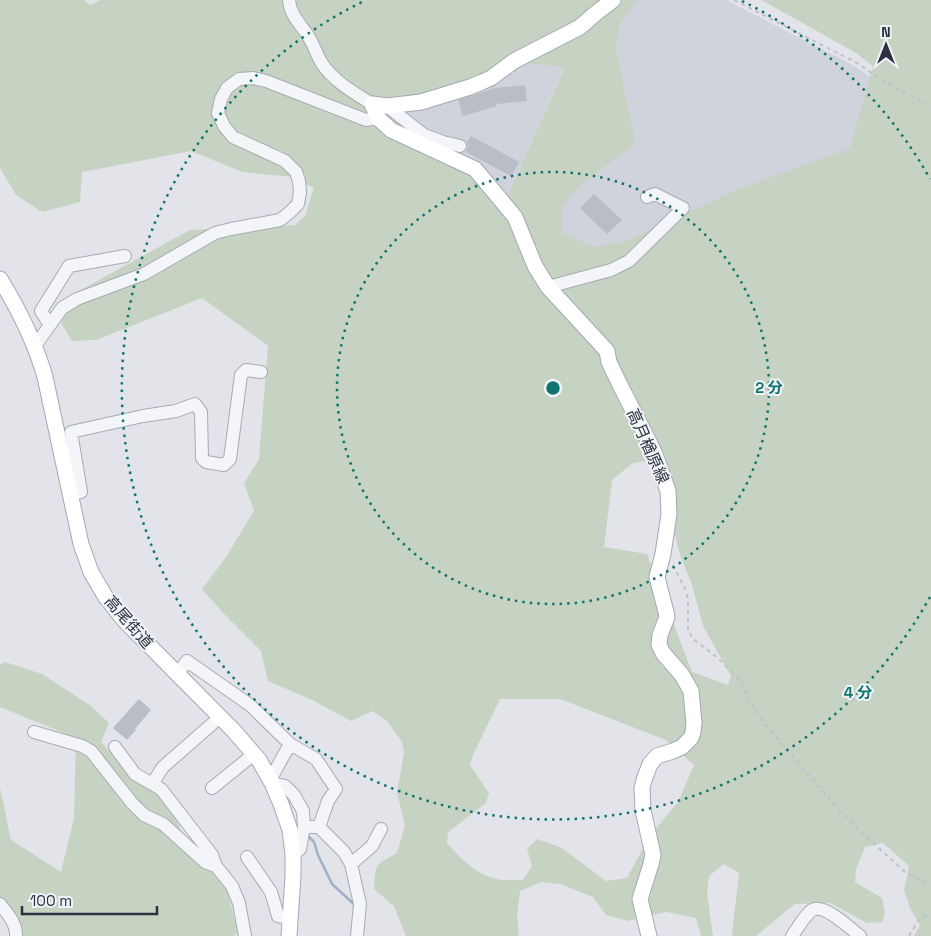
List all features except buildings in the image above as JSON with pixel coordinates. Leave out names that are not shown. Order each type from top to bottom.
[{"type":"main road","points":[[375,111],[387,106],[429,100],[491,78],[514,61],[580,27],[613,0]]},
{"type":"main road","name":"高月楢原線","points":[[375,111],[391,130],[475,170],[515,216],[535,266],[548,287],[607,351],[620,385],[655,454],[668,491],[670,502],[669,514],[663,554],[657,577],[665,605],[666,617],[659,645],[663,653],[682,675],[690,691],[694,723],[691,738],[682,747],[657,756],[650,764],[642,788],[643,810],[653,855],[640,898],[648,936]]},
{"type":"main road","name":"高尾街道","points":[[0,279],[25,323],[45,377],[81,544],[91,572],[105,596],[124,620],[234,731],[259,760],[281,804],[290,830],[293,854],[289,936]]},
{"type":"street","points":[[35,346],[62,308],[77,299],[144,274],[215,233],[280,220],[298,204],[299,181],[296,172],[286,161],[233,138],[224,126],[218,113],[221,99],[227,88],[239,79],[253,78],[266,81],[366,120],[375,111],[332,76],[322,63],[307,34],[297,22],[291,11],[289,0]]},
{"type":"street","points":[[387,106],[424,135],[460,146]]},
{"type":"street","points":[[548,287],[611,270],[629,261],[683,208],[655,194],[647,197]]},
{"type":"street","points":[[50,325],[41,310],[69,266],[125,256]]},
{"type":"street","points":[[70,495],[80,492],[71,432],[143,416],[176,411],[195,404],[202,412],[202,458],[206,462],[224,465],[230,459],[241,375],[246,370],[261,372]]},
{"type":"street","points":[[178,674],[188,661],[250,705],[290,744],[316,759],[336,789],[328,801],[319,827]]},
{"type":"street","points":[[152,784],[163,767],[220,717]]},
{"type":"street","points":[[34,732],[82,746],[91,751],[132,803],[144,815],[163,824],[205,862],[216,866]]},
{"type":"street","points":[[290,744],[271,782],[285,786],[294,795],[302,811],[304,827],[300,849],[293,854]]},
{"type":"street","points":[[115,747],[135,774],[161,789],[212,855],[216,866],[232,886],[239,903],[245,936]]},
{"type":"street","points":[[212,788],[254,754]]},
{"type":"street","points":[[304,827],[319,827],[344,852],[351,864],[360,904],[357,936]]},
{"type":"street","points":[[351,864],[372,846],[381,829]]},
{"type":"street","points":[[247,857],[271,892],[278,916],[290,918]]},
{"type":"street","points":[[0,904],[17,930],[16,936]]},
{"type":"street","points":[[792,936],[810,911],[817,908],[834,916],[860,936]]},
{"type":"path","points":[[734,0],[858,63],[880,80],[931,106]]},
{"type":"path","points":[[663,554],[670,560],[685,589],[688,598],[688,629],[692,638],[738,677],[757,713],[838,809],[904,872],[931,886]]},
{"type":"path","points":[[910,936],[918,921],[931,913]]},
{"type":"shaded area","points":[[612,0],[726,0],[853,65],[878,82],[931,110],[581,311],[533,247]]},
{"type":"shaded area","points":[[524,63],[565,66],[508,195],[473,161],[397,127],[376,109]]},
{"type":"green space","points":[[0,0],[84,0],[90,5],[100,0],[637,0],[619,26],[616,49],[634,137],[633,145],[578,187],[562,207],[562,233],[594,247],[624,242],[739,189],[850,148],[873,66],[856,53],[761,0],[931,0],[931,936],[914,936],[920,925],[910,908],[904,890],[909,866],[883,843],[865,847],[856,869],[855,882],[882,898],[885,912],[882,922],[867,923],[830,903],[795,904],[756,936],[734,936],[732,934],[739,873],[724,864],[709,876],[707,894],[713,936],[701,936],[696,918],[666,912],[628,921],[606,915],[593,897],[560,884],[541,882],[520,891],[517,917],[519,936],[406,936],[394,906],[374,889],[376,870],[380,863],[397,853],[405,825],[397,793],[404,752],[402,742],[387,721],[372,711],[351,721],[312,700],[268,681],[261,651],[202,589],[226,557],[254,511],[244,483],[259,459],[268,346],[202,298],[96,340],[72,341],[61,323],[79,291],[190,230],[295,225],[305,216],[314,188],[293,177],[242,172],[191,151],[82,172],[80,202],[42,212],[16,195],[0,168]],"holes":[[[524,63],[565,67],[508,195],[473,161],[397,127],[377,109]],[[646,461],[666,472],[669,511],[680,555],[692,585],[703,626],[731,676],[728,685],[692,672],[647,554],[604,547],[612,480],[633,463]],[[500,699],[560,699],[666,740],[694,765],[678,802],[649,837],[627,878],[606,881],[562,848],[537,839],[527,849],[532,866],[523,880],[503,880],[486,875],[471,867],[447,843],[448,832],[486,803],[489,793],[470,765]]]},
{"type":"green space","points":[[5,662],[42,674],[91,706],[109,723],[101,742],[131,775],[148,784],[175,816],[188,847],[216,868],[227,889],[238,933],[233,936],[16,936],[0,904],[0,788],[11,840],[61,872],[74,818],[76,738],[0,707],[0,665]]},
{"type":"waterway","points":[[307,835],[314,842],[332,884],[356,906]]}]
